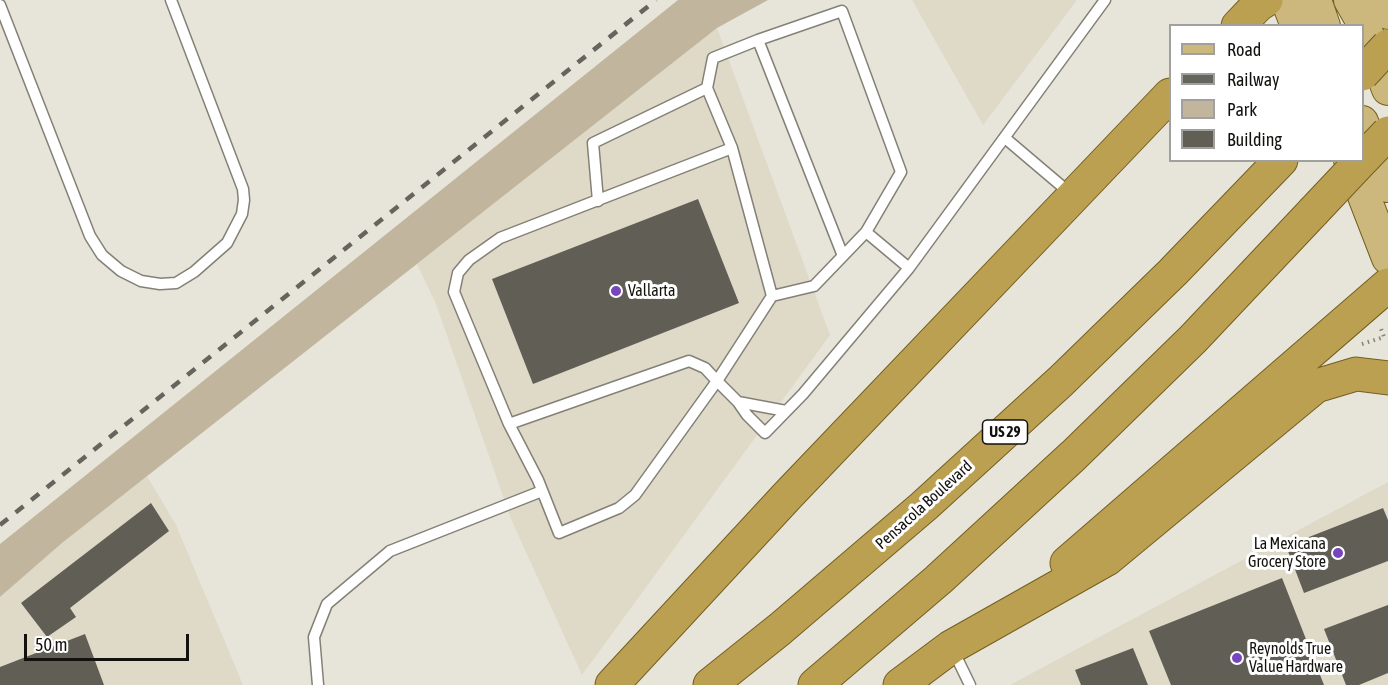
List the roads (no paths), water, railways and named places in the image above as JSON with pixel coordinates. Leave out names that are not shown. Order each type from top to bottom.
[{"type":"highway","points":[[1240,24],[1266,0]]},
{"type":"highway","points":[[1364,72],[1388,46]]},
{"type":"highway","points":[[612,685],[1169,96]]},
{"type":"highway","points":[[1364,158],[1388,133]]},
{"type":"highway","name":"Pensacola Boulevard","points":[[710,685],[780,629],[915,514],[1044,397],[1173,272],[1279,162]]},
{"type":"highway","points":[[815,685],[938,580],[1074,455],[1193,339],[1360,162]]},
{"type":"highway","points":[[1011,611],[1388,285]]},
{"type":"highway","points":[[900,685],[951,647],[1011,611],[1107,559],[1316,386],[1356,374],[1388,378]]},
{"type":"main road","points":[[1287,0],[1296,24]]},
{"type":"main road","points":[[1315,0],[1323,24]]},
{"type":"main road","points":[[1350,0],[1364,24]]},
{"type":"main road","points":[[1383,0],[1388,13]]},
{"type":"main road","points":[[1364,25],[1388,89]]},
{"type":"main road","points":[[1364,127],[1388,186]]},
{"type":"main road","points":[[1351,162],[1388,258]]},
{"type":"lane","points":[[0,5],[90,236],[102,255],[121,271],[141,281],[160,284],[176,283],[194,272],[227,243],[242,214],[244,200],[243,189],[171,0]]},
{"type":"lane","points":[[508,424],[688,361],[705,368],[765,434],[909,268],[1105,0]]},
{"type":"lane","points":[[732,148],[500,238],[469,260],[458,273],[454,292],[508,424],[542,491],[559,534],[619,508],[645,482],[717,381],[772,296],[814,286],[866,232],[901,172],[842,11],[713,58],[707,88],[732,148],[772,296]]},
{"type":"lane","points":[[758,40],[843,256]]},
{"type":"lane","points":[[598,201],[593,143],[707,88]]},
{"type":"lane","points":[[1005,138],[1074,196]]},
{"type":"lane","points":[[866,232],[909,268]]},
{"type":"lane","points":[[738,402],[786,411]]},
{"type":"lane","points":[[318,685],[314,637],[327,604],[390,551],[542,491]]},
{"type":"lane","points":[[951,647],[970,685]]},
{"type":"railway","points":[[0,525],[656,0]]},
{"type":"place","name":"Vallarta","points":[[616,291]]},
{"type":"place","name":"La Mexicana Grocery Store","points":[[1338,553]]},
{"type":"place","name":"Reynolds True Value Hardware","points":[[1237,658]]}]
